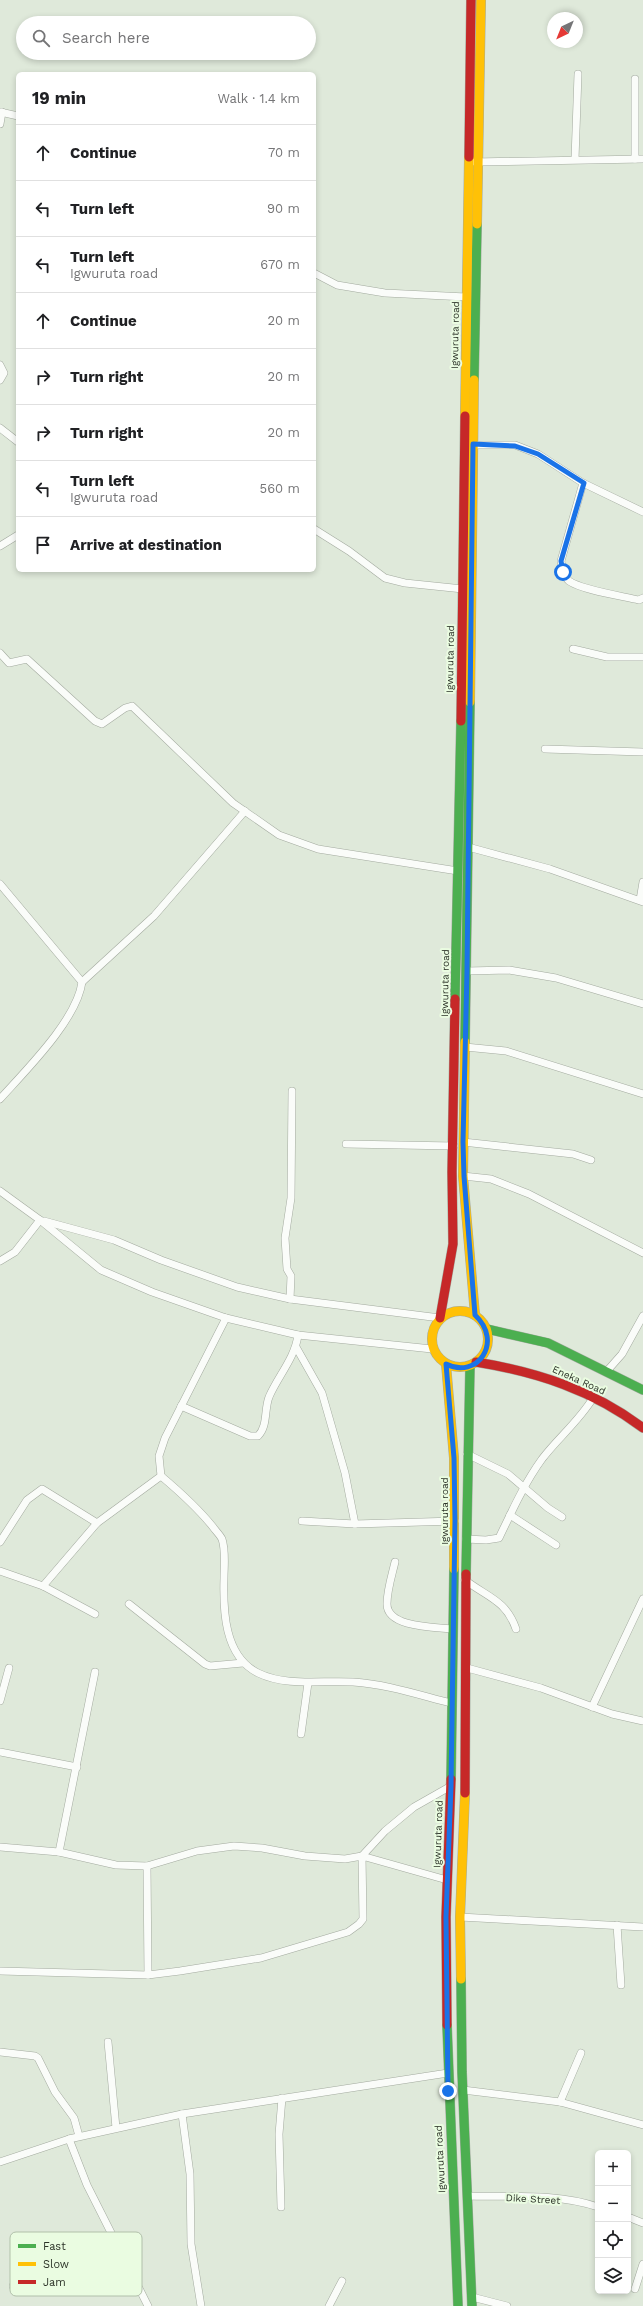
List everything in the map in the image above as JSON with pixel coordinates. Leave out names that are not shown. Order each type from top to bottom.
[{"type":"main road","name":"Igwuruta road","points":[[440,1318],[453,1244],[471,0]]},
{"type":"main road","name":"Igwuruta road","points":[[475,1315],[464,1176],[463,1142],[467,971],[473,444],[481,0]]},
{"type":"main road","points":[[457,1311],[475,1315],[487,1329],[488,1342],[485,1353],[473,1364],[461,1368],[446,1364],[432,1349],[431,1336],[434,1326],[440,1318],[457,1311]]},
{"type":"main road","name":"Eneka Road","points":[[487,1329],[548,1343],[608,1371],[643,1390]]},
{"type":"main road","name":"Igwuruta road","points":[[446,1364],[454,1458],[455,1520],[451,1702],[451,1786],[447,1880],[448,2073],[458,2306]]},
{"type":"main road","points":[[472,2301],[463,2090],[460,1917],[467,1668],[465,1580],[467,1454],[473,1364]]},
{"type":"main road","name":"Eneka Road","points":[[473,1364],[530,1372],[563,1383],[616,1409],[643,1428]]},
{"type":"street","points":[[575,159],[578,74]]},
{"type":"street","points":[[468,162],[639,159],[636,79]]},
{"type":"street","points":[[0,124],[1,112],[16,116]]},
{"type":"street","points":[[316,274],[337,285],[385,293],[466,298]]},
{"type":"street","points":[[0,365],[4,373],[0,380]]},
{"type":"street","points":[[0,428],[16,440]]},
{"type":"street","points":[[473,444],[515,446],[538,454],[584,483],[643,512]]},
{"type":"street","points":[[584,483],[561,561],[563,572],[569,580],[580,585],[639,600],[643,598]]},
{"type":"street","points":[[316,530],[349,551],[385,578],[405,583],[463,589]]},
{"type":"street","points":[[0,546],[16,537]]},
{"type":"street","points":[[573,649],[607,657],[643,657]]},
{"type":"street","points":[[0,653],[9,663],[27,659],[95,721],[102,724],[125,708],[132,706],[233,803],[279,835],[318,849],[458,871]]},
{"type":"street","points":[[545,749],[643,752]]},
{"type":"street","points":[[0,1099],[64,1022],[81,989],[82,982],[154,916],[245,811]]},
{"type":"street","points":[[468,847],[550,869],[641,901],[643,882]]},
{"type":"street","points":[[0,884],[82,982]]},
{"type":"street","points":[[467,971],[509,970],[556,978],[643,1004]]},
{"type":"street","points":[[465,1047],[506,1051],[643,1094]]},
{"type":"street","points":[[290,1299],[291,1276],[287,1269],[285,1238],[291,1198],[292,1091]]},
{"type":"street","points":[[463,1142],[573,1154],[591,1160]]},
{"type":"street","points":[[346,1144],[454,1146]]},
{"type":"street","points":[[464,1176],[491,1179],[529,1194],[643,1253]]},
{"type":"street","points":[[0,1191],[40,1220],[101,1270],[152,1292],[226,1318],[298,1335],[432,1349]]},
{"type":"street","points":[[40,1220],[114,1240],[175,1266],[238,1287],[290,1299],[440,1318]]},
{"type":"street","points":[[0,1260],[15,1252],[40,1220]]},
{"type":"street","points":[[608,1371],[622,1354],[643,1316]]},
{"type":"street","points":[[226,1318],[181,1406],[159,1456],[161,1476],[197,1506],[222,1538],[224,1558],[224,1611],[228,1633],[243,1663],[258,1673],[280,1679],[308,1683],[354,1682],[451,1702]]},
{"type":"street","points":[[181,1406],[250,1436],[258,1436],[263,1431],[268,1399],[296,1347],[298,1335]]},
{"type":"street","points":[[296,1347],[322,1393],[345,1474],[355,1524]]},
{"type":"street","points":[[466,1539],[495,1540],[499,1538],[524,1486],[543,1458],[569,1431],[593,1398]]},
{"type":"street","points":[[467,1454],[508,1474],[524,1486],[548,1508],[562,1517]]},
{"type":"street","points":[[43,1586],[97,1523],[161,1476]]},
{"type":"street","points":[[0,1542],[27,1500],[42,1489],[97,1523]]},
{"type":"street","points":[[510,1515],[556,1545]]},
{"type":"street","points":[[302,1521],[355,1524],[455,1520]]},
{"type":"street","points":[[395,1562],[387,1605],[388,1612],[394,1618],[405,1624],[453,1629]]},
{"type":"street","points":[[0,1571],[43,1586],[96,1614]]},
{"type":"street","points":[[465,1580],[500,1603],[512,1616],[516,1629]]},
{"type":"street","points":[[592,1707],[643,1599]]},
{"type":"street","points":[[129,1604],[205,1664],[210,1666],[243,1663]]},
{"type":"street","points":[[0,1701],[9,1668]]},
{"type":"street","points":[[467,1668],[541,1688],[612,1714],[643,1721]]},
{"type":"street","points":[[59,1852],[95,1672]]},
{"type":"street","points":[[301,1734],[308,1683]]},
{"type":"street","points":[[0,1752],[77,1767]]},
{"type":"street","points":[[0,1971],[148,1975],[261,1958],[348,1932],[363,1919],[362,1856],[385,1831],[414,1807],[451,1786]]},
{"type":"street","points":[[0,1847],[59,1852],[99,1863],[147,1866],[197,1851],[234,1846],[262,1848],[304,1856],[345,1859],[362,1856],[447,1880]]},
{"type":"street","points":[[147,1866],[148,1975]]},
{"type":"street","points":[[460,1917],[643,1926]]},
{"type":"street","points":[[618,1925],[621,1985]]},
{"type":"street","points":[[108,2042],[116,2128]]},
{"type":"street","points":[[0,2052],[35,2056],[38,2058],[55,2092],[74,2118],[80,2136]]},
{"type":"street","points":[[560,2102],[581,2053]]},
{"type":"street","points":[[0,2162],[69,2138],[182,2114],[448,2073]]},
{"type":"street","points":[[463,2090],[560,2102],[643,2125]]},
{"type":"street","points":[[281,2207],[279,2134],[282,2098]]},
{"type":"street","points":[[182,2114],[190,2174],[191,2244],[201,2306]]},
{"type":"street","points":[[69,2138],[87,2185],[110,2232]]},
{"type":"street","name":"Dike Street","points":[[467,2196],[536,2197],[586,2203],[595,2206]]},
{"type":"street","points":[[631,2219],[643,2223]]},
{"type":"street","points":[[635,2289],[643,2264]]},
{"type":"street","points":[[329,2306],[342,2281]]},
{"type":"street","points":[[142,2295],[148,2306]]},
{"type":"street","points":[[472,2301],[507,2306]]},
{"type":"traffic: fast","points":[[474,380],[477,224]]},
{"type":"traffic: fast","points":[[465,1042],[470,702]]},
{"type":"traffic: fast","points":[[455,999],[461,721]]},
{"type":"traffic: fast","points":[[487,1329],[548,1343],[643,1390]]},
{"type":"traffic: fast","points":[[466,1574],[470,1366]]},
{"type":"traffic: fast","points":[[451,1779],[454,1569]]},
{"type":"traffic: fast","points":[[461,1979],[462,2072],[472,2306]]},
{"type":"traffic: fast","points":[[447,2025],[458,2306]]},
{"type":"traffic: slow","points":[[477,224],[481,0]]},
{"type":"traffic: slow","points":[[465,416],[469,157]]},
{"type":"traffic: slow","points":[[470,702],[474,380]]},
{"type":"traffic: slow","points":[[465,1042],[463,1176],[475,1315]]},
{"type":"traffic: slow","points":[[454,1311],[466,1311],[476,1315],[484,1323],[488,1333],[488,1339],[488,1345],[484,1355],[476,1363],[466,1367],[454,1367],[444,1363],[436,1355],[432,1345],[432,1333],[436,1323],[444,1315],[454,1311]]},
{"type":"traffic: slow","points":[[446,1364],[454,1458],[454,1569]]},
{"type":"traffic: slow","points":[[461,1979],[460,1917],[465,1793]]},
{"type":"traffic: jam","points":[[469,157],[471,0]]},
{"type":"traffic: jam","points":[[461,721],[465,416]]},
{"type":"traffic: jam","points":[[440,1318],[453,1244],[452,1172],[455,999]]},
{"type":"traffic: jam","points":[[476,1362],[521,1371],[564,1384],[604,1403],[643,1428]]},
{"type":"traffic: jam","points":[[465,1793],[466,1574]]},
{"type":"traffic: jam","points":[[447,2025],[446,1917],[451,1779]]},
{"type":"route","points":[[448,2091],[446,1917],[451,1786],[451,1702],[453,1668],[455,1520],[454,1458],[446,1364],[461,1368],[470,1366],[479,1360],[485,1353],[488,1342],[487,1329],[483,1322],[475,1315],[464,1176],[463,1142],[473,594],[473,444],[515,446],[538,454],[584,483],[561,561],[563,572]]}]
